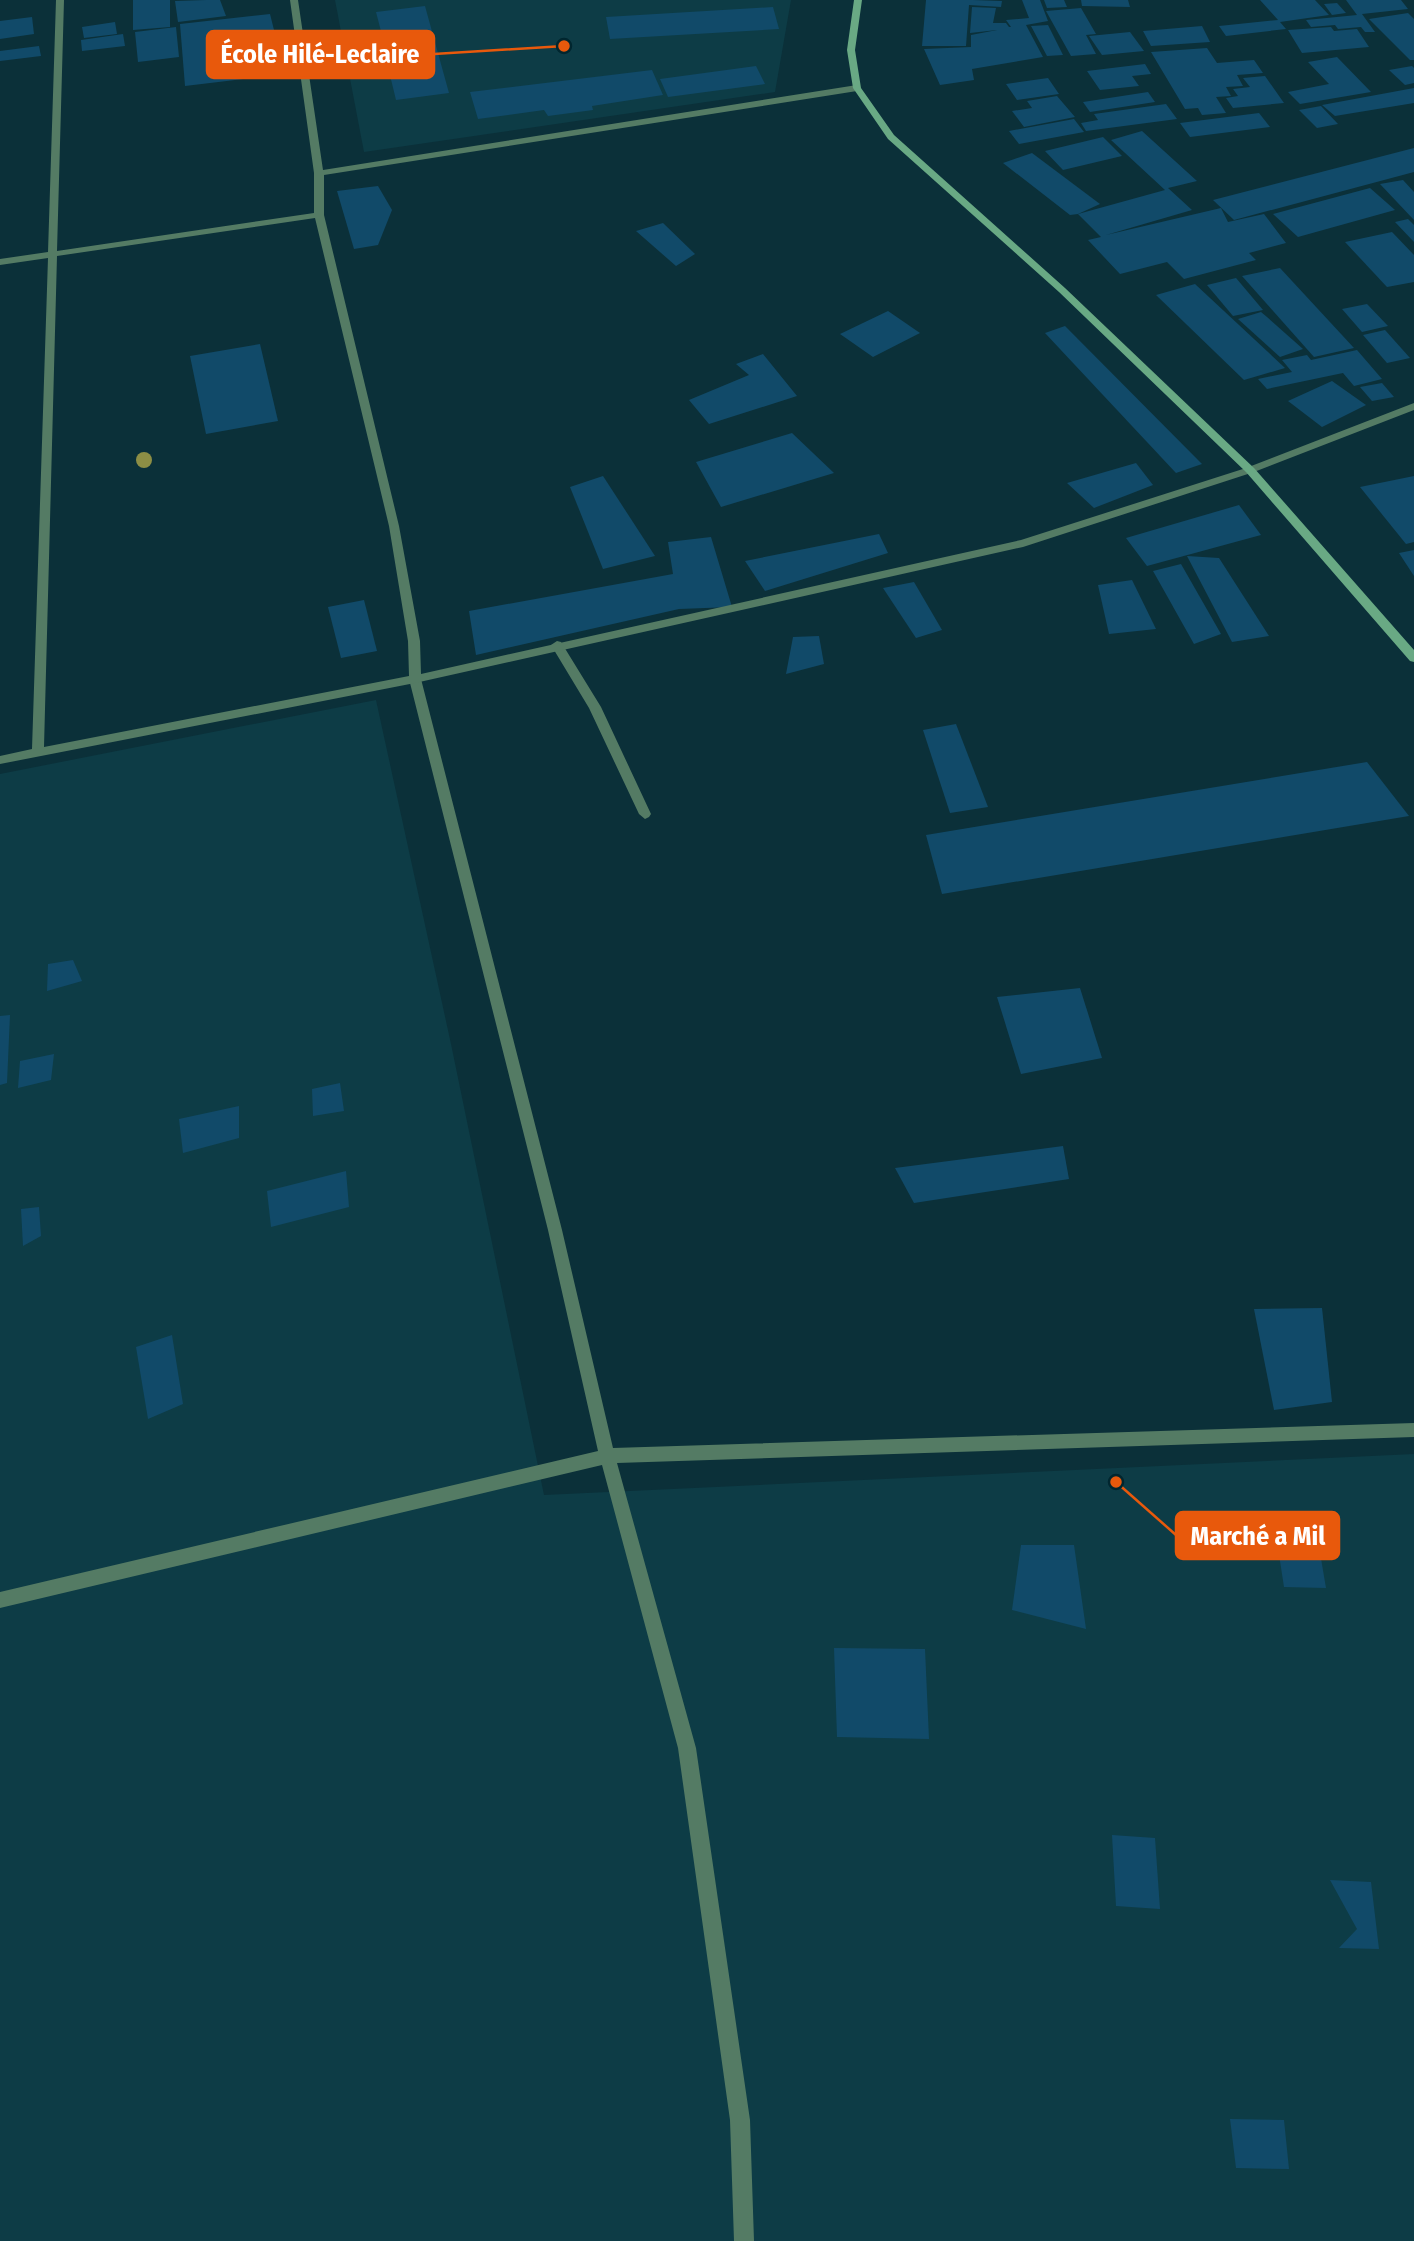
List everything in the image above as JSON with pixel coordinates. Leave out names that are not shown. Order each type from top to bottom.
[{"type":"street","points":[[38,753],[60,0]]},
{"type":"street","points":[[294,0],[319,173],[319,215],[394,526],[414,641],[415,679],[555,1230],[607,1456],[687,1748],[740,2119],[744,2241]]},
{"type":"street","points":[[858,0],[851,50],[857,88],[891,137],[1062,290],[1250,470],[1414,658]]},
{"type":"street","points":[[319,173],[857,88]]},
{"type":"street","points":[[0,262],[319,215]]},
{"type":"street","points":[[0,760],[415,679],[557,645],[1023,543],[1250,470],[1414,406]]},
{"type":"street","points":[[557,645],[595,707],[645,814]]},
{"type":"street","points":[[0,1600],[607,1456],[1414,1430]]},
{"type":"shaded area","points":[[335,0],[791,0],[775,92],[364,152]]},
{"type":"shaded area","points":[[376,700],[451,1044],[544,1495],[1414,1454],[1414,2241],[0,2241],[0,774]]},
{"type":"building","points":[[133,0],[170,0],[170,27],[133,30]]},
{"type":"building","points":[[220,0],[226,16],[178,22],[175,1]]},
{"type":"building","points":[[926,0],[1002,1],[1001,7],[969,5],[966,46],[922,46]]},
{"type":"building","points":[[1022,0],[1040,0],[1048,21],[1026,25],[1043,57],[972,69],[974,80],[940,85],[924,49],[971,47],[971,35],[997,30],[970,33],[972,7],[996,8],[993,23],[1006,23],[1009,27],[1006,20],[1029,18]]},
{"type":"building","points":[[1044,0],[1064,0],[1067,7],[1047,8]]},
{"type":"building","points":[[1081,0],[1128,0],[1130,7],[1082,6]]},
{"type":"building","points":[[1260,0],[1315,0],[1329,15],[1280,22],[1286,29],[1226,36],[1219,26],[1278,20]]},
{"type":"building","points":[[1346,0],[1401,0],[1408,9],[1362,14],[1375,32],[1365,32],[1361,27],[1311,27],[1306,20],[1357,15]]},
{"type":"building","points":[[1337,3],[1346,13],[1332,15],[1324,4]]},
{"type":"building","points":[[425,6],[449,93],[396,100],[388,67],[379,68],[373,41],[383,39],[376,12]]},
{"type":"building","points":[[773,7],[779,29],[610,39],[606,17]]},
{"type":"building","points":[[1081,8],[1096,34],[1086,35],[1096,54],[1071,56],[1046,11]]},
{"type":"building","points":[[1408,13],[1414,19],[1414,60],[1410,60],[1369,19]]},
{"type":"building","points":[[270,14],[285,74],[185,86],[180,24]]},
{"type":"building","points":[[32,17],[34,34],[0,39],[0,21]]},
{"type":"building","points":[[115,22],[117,34],[84,38],[82,27]]},
{"type":"building","points":[[1048,25],[1063,55],[1047,56],[1031,26]]},
{"type":"building","points":[[1202,26],[1210,42],[1151,46],[1143,31]]},
{"type":"building","points":[[176,27],[179,57],[138,62],[135,32]]},
{"type":"building","points":[[1331,27],[1334,31],[1357,29],[1369,47],[1302,53],[1288,30]]},
{"type":"building","points":[[1130,32],[1144,51],[1102,55],[1089,36]]},
{"type":"building","points":[[123,34],[125,46],[82,51],[81,40]]},
{"type":"building","points":[[39,46],[41,56],[0,61],[0,51]]},
{"type":"building","points":[[1207,48],[1217,63],[1254,60],[1263,73],[1237,75],[1243,86],[1226,87],[1231,96],[1216,97],[1226,113],[1202,115],[1198,108],[1185,109],[1151,52]]},
{"type":"building","points":[[1337,57],[1371,92],[1300,104],[1288,92],[1329,84],[1308,62]]},
{"type":"building","points":[[1145,64],[1151,74],[1132,76],[1139,86],[1100,90],[1087,71]]},
{"type":"building","points":[[756,66],[765,84],[668,97],[660,79]]},
{"type":"building","points":[[1412,66],[1414,83],[1405,85],[1389,70]]},
{"type":"building","points":[[652,70],[663,95],[592,106],[593,110],[548,116],[544,110],[478,119],[470,92]]},
{"type":"building","points":[[1265,76],[1284,103],[1233,108],[1226,98],[1238,96],[1233,89],[1250,87],[1243,78]]},
{"type":"building","points":[[1048,78],[1059,94],[1017,100],[1006,84]]},
{"type":"building","points":[[1414,88],[1414,103],[1335,116],[1322,105]]},
{"type":"building","points":[[1148,92],[1155,102],[1090,112],[1083,102]]},
{"type":"building","points":[[1057,96],[1075,117],[1024,127],[1012,111],[1032,108],[1027,101]]},
{"type":"building","points":[[1166,104],[1177,119],[1086,131],[1081,123],[1098,120],[1094,114]]},
{"type":"building","points":[[1321,106],[1338,124],[1317,128],[1299,110]]},
{"type":"building","points":[[1259,113],[1270,127],[1190,137],[1180,123]]},
{"type":"building","points":[[1074,119],[1084,132],[1019,144],[1009,131]]},
{"type":"building","points":[[1142,131],[1197,181],[1168,188],[1192,210],[1106,235],[1221,208],[1228,222],[1264,214],[1286,243],[1249,253],[1256,260],[1184,279],[1167,262],[1120,274],[1088,240],[1101,237],[1078,214],[1165,190],[1111,140]]},
{"type":"building","points":[[1103,137],[1122,156],[1063,170],[1045,151]]},
{"type":"building","points":[[1414,148],[1414,172],[1234,220],[1213,200]]},
{"type":"building","points":[[1032,153],[1100,204],[1070,215],[1003,163]]},
{"type":"building","points":[[1403,180],[1414,192],[1414,220],[1380,184]]},
{"type":"building","points":[[378,186],[392,210],[378,245],[354,249],[337,191]]},
{"type":"building","points":[[1370,188],[1395,210],[1298,237],[1273,214]]},
{"type":"building","points":[[1408,219],[1414,225],[1414,242],[1395,222]]},
{"type":"building","points":[[663,223],[695,254],[676,266],[636,231]]},
{"type":"building","points":[[1392,232],[1414,255],[1414,282],[1387,287],[1345,242]]},
{"type":"building","points":[[1280,268],[1354,348],[1314,357],[1242,276]]},
{"type":"building","points":[[1236,278],[1263,310],[1233,316],[1207,285]]},
{"type":"building","points":[[1195,284],[1285,368],[1244,380],[1156,295]]},
{"type":"building","points":[[1367,304],[1388,326],[1362,332],[1342,309]]},
{"type":"building","points":[[888,311],[920,333],[873,357],[840,334]]},
{"type":"building","points":[[1261,312],[1303,349],[1280,357],[1238,319]]},
{"type":"building","points":[[1065,326],[1202,464],[1176,473],[1045,333]]},
{"type":"building","points":[[1385,330],[1410,358],[1387,363],[1363,335]]},
{"type":"building","points":[[260,344],[278,421],[206,434],[190,356]]},
{"type":"building","points":[[1357,350],[1382,379],[1354,386],[1343,373],[1267,389],[1258,379],[1292,372],[1282,360],[1307,355],[1311,360]]},
{"type":"building","points":[[763,354],[797,396],[709,424],[689,400],[749,375],[736,364]]},
{"type":"building","points":[[1332,381],[1366,405],[1322,427],[1288,401]]},
{"type":"building","points":[[1382,383],[1394,397],[1372,401],[1360,387]]},
{"type":"building","points":[[792,433],[834,473],[721,507],[696,462]]},
{"type":"building","points":[[1136,463],[1153,485],[1094,508],[1067,483]]},
{"type":"building","points":[[603,476],[655,556],[603,569],[570,487]]},
{"type":"building","points":[[1414,476],[1414,542],[1406,544],[1360,487]]},
{"type":"building","points":[[1239,505],[1261,535],[1147,566],[1126,538]]},
{"type":"building","points":[[879,534],[888,553],[765,591],[745,561]]},
{"type":"building","points":[[711,537],[732,607],[679,609],[476,655],[469,611],[673,574],[668,542]]},
{"type":"building","points":[[1414,550],[1414,576],[1399,553]]},
{"type":"building","points":[[1187,556],[1219,558],[1269,636],[1232,642]]},
{"type":"building","points":[[1181,564],[1221,634],[1194,644],[1153,571]]},
{"type":"building","points":[[1132,580],[1156,629],[1109,634],[1098,585]]},
{"type":"building","points":[[914,582],[942,630],[916,638],[883,588]]},
{"type":"building","points":[[364,600],[377,651],[341,658],[328,607]]},
{"type":"building","points":[[819,636],[824,664],[786,674],[793,637]]},
{"type":"building","points":[[956,724],[988,807],[950,813],[923,730]]},
{"type":"building","points":[[1367,762],[1409,816],[942,894],[926,835]]},
{"type":"building","points":[[73,960],[82,981],[47,991],[48,964]]},
{"type":"building","points":[[1080,988],[1102,1058],[1021,1074],[997,997]]},
{"type":"building","points":[[10,1015],[7,1083],[0,1085],[0,1016]]},
{"type":"building","points":[[54,1054],[51,1080],[18,1088],[20,1061]]},
{"type":"building","points":[[340,1083],[344,1111],[313,1116],[312,1089]]},
{"type":"building","points":[[239,1106],[239,1138],[183,1153],[179,1119]]},
{"type":"building","points":[[1063,1146],[1069,1179],[914,1203],[895,1168]]},
{"type":"building","points":[[346,1171],[349,1207],[271,1227],[267,1191]]},
{"type":"building","points":[[39,1207],[41,1236],[23,1246],[21,1209]]},
{"type":"building","points":[[1322,1308],[1332,1402],[1274,1410],[1254,1309]]},
{"type":"building","points":[[172,1335],[183,1404],[148,1419],[136,1347]]},
{"type":"building","points":[[1274,1522],[1315,1523],[1326,1588],[1284,1587]]},
{"type":"building","points":[[1021,1545],[1074,1545],[1086,1629],[1012,1610]]},
{"type":"building","points":[[834,1648],[925,1649],[929,1739],[837,1737]]},
{"type":"building","points":[[1112,1835],[1155,1838],[1160,1909],[1116,1906]]},
{"type":"building","points":[[1330,1880],[1371,1882],[1379,1949],[1339,1948],[1357,1929]]},
{"type":"building","points":[[1230,2119],[1284,2120],[1289,2169],[1236,2168]]},
{"type":"place","name":"École Hilé-Leclaire","points":[[564,46]]},
{"type":"place","name":"Marché a Mil","points":[[1116,1482]]}]
